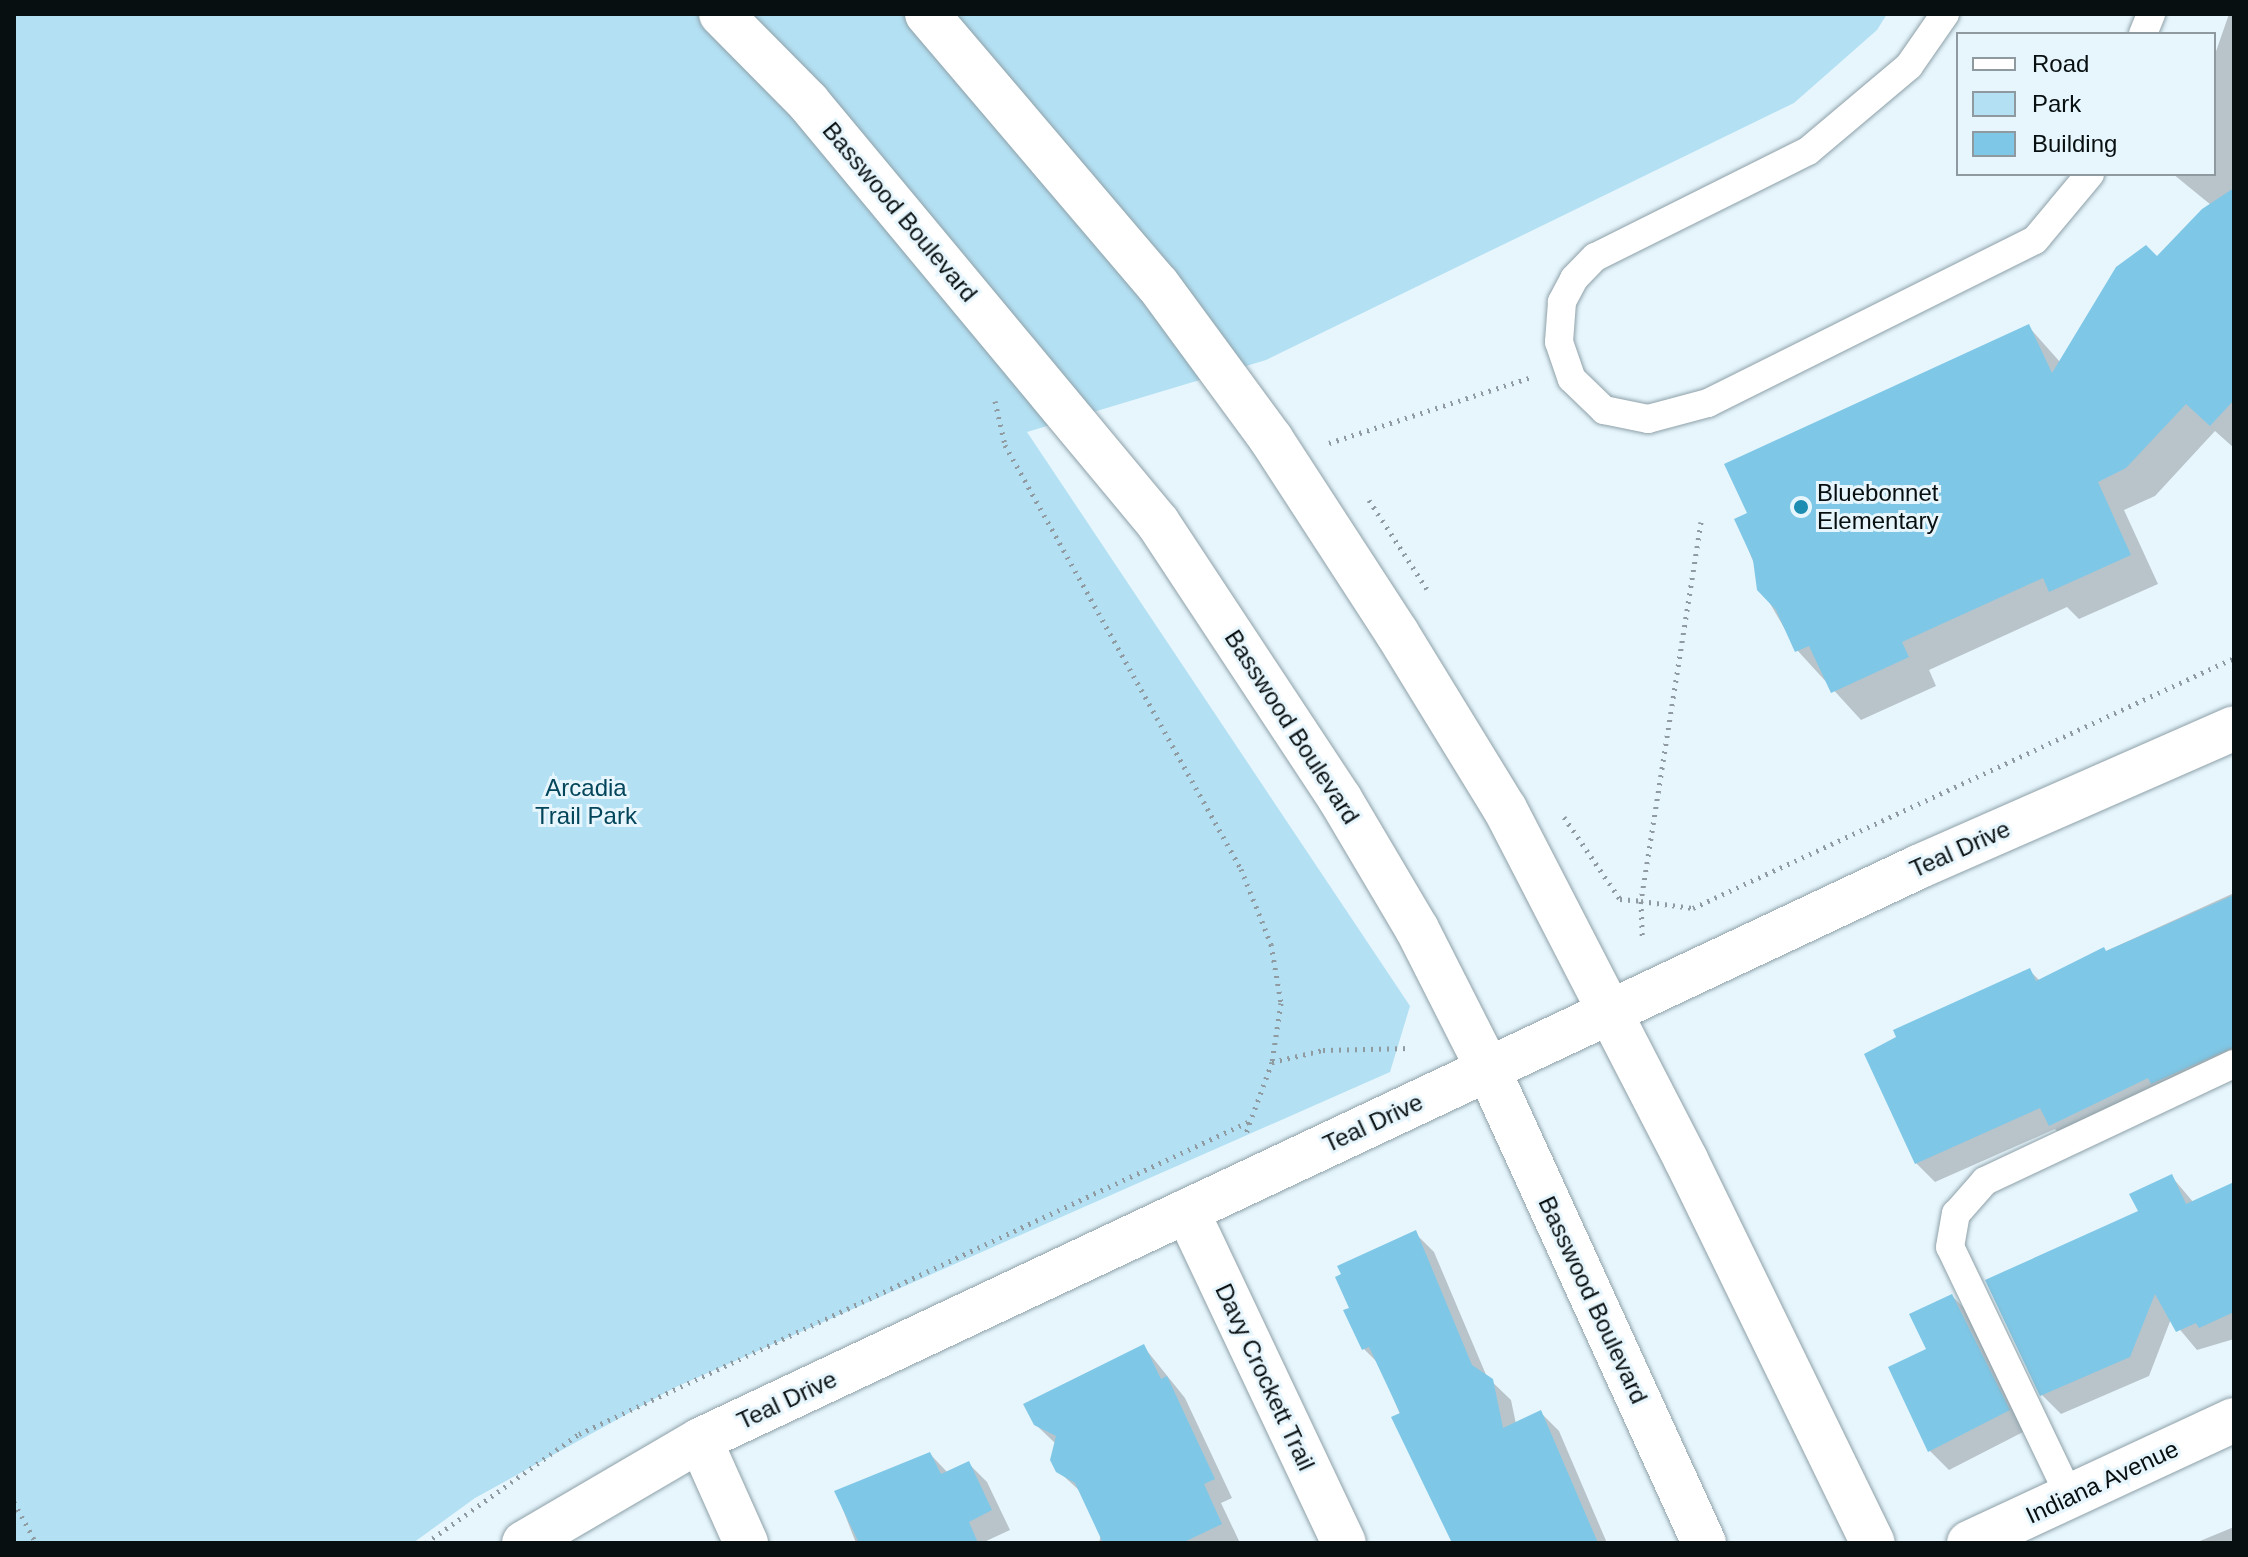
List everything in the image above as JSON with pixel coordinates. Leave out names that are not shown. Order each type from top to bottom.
[{"type":"main road","name":"Basswood Boulevard","points":[[721,14],[808,102],[1158,523],[1340,799],[1417,929],[1488,1069],[1704,1543]]},
{"type":"main road","points":[[927,14],[1158,285],[1271,439],[1397,633],[1505,809],[1873,1543]]},
{"type":"main road","name":"Teal Drive","points":[[524,1543],[700,1440],[1609,1012],[2234,728]]},
{"type":"main road","name":"Davy Crockett Trail","points":[[1204,1202],[1344,1543]]},
{"type":"main road","name":"Indiana Avenue","points":[[1969,1543],[2234,1420]]},
{"type":"main road","points":[[700,1440],[746,1543]]},
{"type":"lane","points":[[1945,14],[1909,66],[1808,151],[1595,257],[1574,279],[1562,302],[1559,342],[1572,379],[1604,410],[1648,419],[1708,403],[2035,240],[2088,176]]},
{"type":"lane","points":[[2070,1497],[1950,1247],[1956,1214],[1985,1181],[2234,1064]]},
{"type":"path","points":[[1320,445],[1567,366]]},
{"type":"path","points":[[991,387],[1005,445],[1241,869],[1271,944],[1281,1003],[1272,1062],[1251,1121],[1204,1202]]},
{"type":"path","points":[[1701,522],[1641,901],[1693,908],[2234,658]]},
{"type":"path","points":[[1272,1062],[1323,1050],[1411,1048]]},
{"type":"path","points":[[426,1543],[579,1434],[1251,1121]]},
{"type":"path","points":[[14,1502],[36,1543]]},
{"type":"green space","name":"Arcadia Trail Park","points":[[14,14],[1887,14],[1877,30],[1794,103],[1266,360],[1027,432],[1410,1006],[1390,1072],[676,1387],[475,1498],[413,1543],[14,1543]]},
{"type":"building","points":[[2234,188],[2234,400],[2210,426],[2186,404],[2126,468],[2098,482],[2131,555],[2049,592],[2043,578],[1902,642],[1909,657],[1831,693],[1809,646],[1795,652],[1776,610],[1757,590],[1753,560],[1734,519],[1747,513],[1724,464],[2029,324],[2052,373],[2116,267],[2146,245],[2157,256],[2202,209]]},
{"type":"building","points":[[2234,895],[2234,1047],[2151,1084],[2148,1078],[2049,1126],[2040,1108],[1915,1164],[1864,1054],[1896,1037],[1893,1030],[2030,968],[2036,981],[2104,947],[2106,951]]},
{"type":"building","points":[[2172,1174],[2186,1204],[2234,1182],[2234,1312],[2199,1328],[2196,1323],[2176,1332],[2155,1294],[2130,1357],[2040,1396],[1985,1280],[2138,1211],[2129,1194]]},
{"type":"building","points":[[1416,1230],[1472,1365],[1493,1379],[1503,1428],[1541,1410],[1598,1543],[1452,1543],[1391,1417],[1400,1413],[1369,1347],[1362,1350],[1343,1310],[1349,1308],[1335,1277],[1341,1274],[1337,1266]]},
{"type":"building","points":[[1952,1294],[2010,1410],[1928,1452],[1888,1367],[1926,1349],[1909,1314]]},
{"type":"building","points":[[1144,1344],[1161,1379],[1167,1376],[1215,1479],[1204,1484],[1222,1524],[1182,1543],[1103,1543],[1075,1483],[1056,1472],[1050,1460],[1056,1436],[1034,1425],[1023,1404]]},
{"type":"building","points":[[930,1452],[941,1474],[969,1461],[992,1510],[969,1522],[978,1543],[859,1543],[834,1491]]},
{"type":"place","name":"Bluebonnet Elementary","points":[[1801,507]]}]
